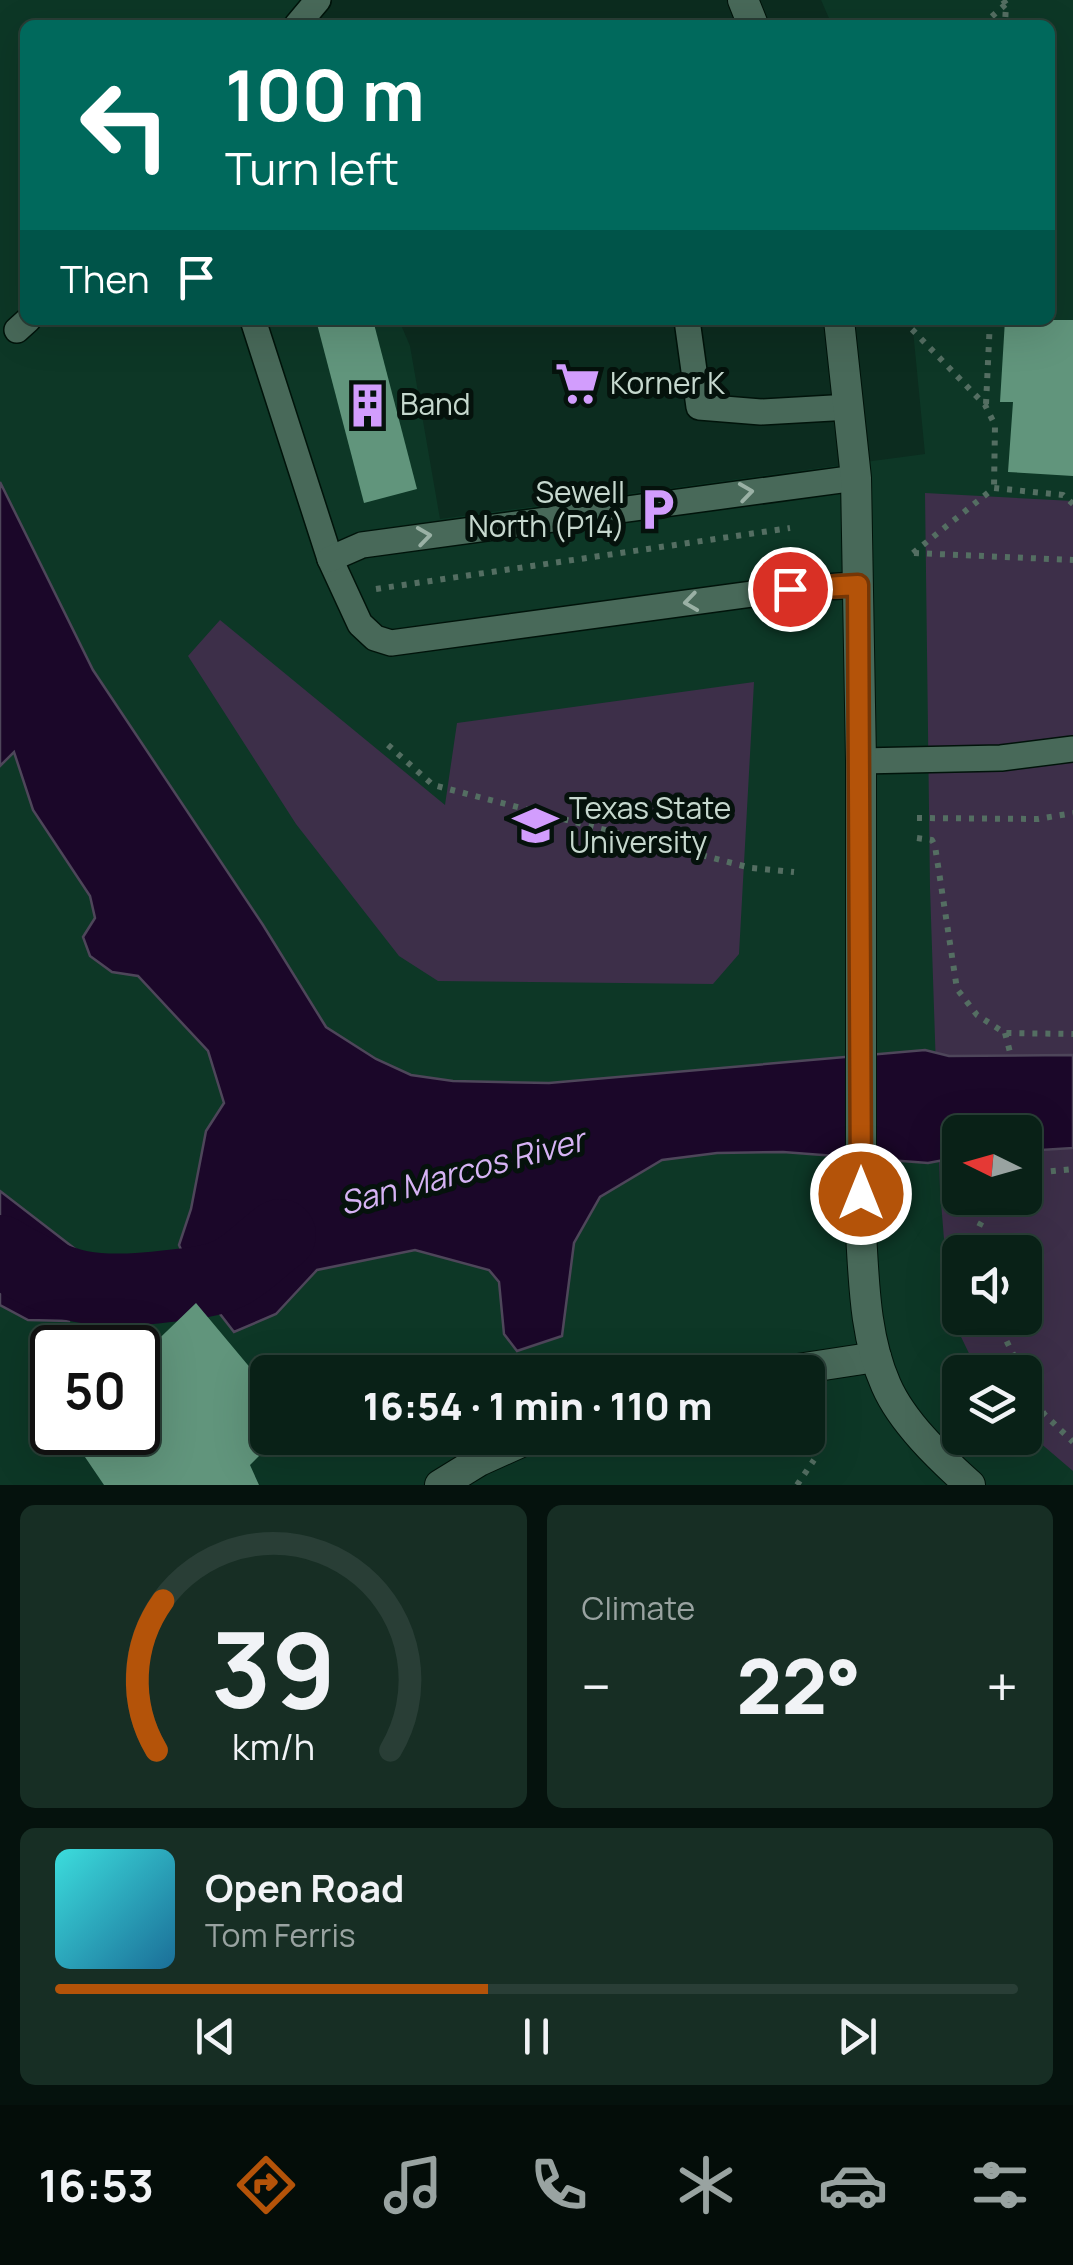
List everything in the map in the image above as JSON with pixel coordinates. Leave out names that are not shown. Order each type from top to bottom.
[{"type":"main road","points":[[840,325],[856,478],[861,761],[861,1233],[865,1291],[876,1358],[887,1388],[906,1416],[970,1485]]},
{"type":"main road","points":[[825,1365],[876,1358]]},
{"type":"main road","points":[[440,1485],[492,1455]]},
{"type":"lane","points":[[300,20],[318,0]]},
{"type":"lane","points":[[256,325],[330,559],[360,624],[374,638],[391,642],[790,589],[858,585]]},
{"type":"lane","points":[[688,325],[699,408],[761,412],[850,406]]},
{"type":"lane","points":[[330,559],[362,545],[856,478]]},
{"type":"lane","points":[[861,761],[1001,758],[1073,749]]},
{"type":"path","points":[[987,20],[1005,2]]},
{"type":"path","points":[[908,325],[986,405],[995,425],[994,488]]},
{"type":"path","points":[[986,405],[990,325]]},
{"type":"path","points":[[1073,494],[994,488],[912,553],[1073,560]]},
{"type":"path","points":[[1063,495],[1073,504]]},
{"type":"path","points":[[348,600],[384,586],[790,528]]},
{"type":"path","points":[[388,745],[433,785],[751,868],[794,872]]},
{"type":"path","points":[[917,818],[1038,820],[1073,813]]},
{"type":"path","points":[[917,838],[932,840],[935,846],[957,988],[976,1015],[1005,1034],[1073,1034]]},
{"type":"path","points":[[1005,1034],[1011,1056]]},
{"type":"path","points":[[1042,1172],[1073,1169]]},
{"type":"path","points":[[1042,1410],[1073,1442]]},
{"type":"path","points":[[797,1485],[814,1460]]},
{"type":"shaded area","name":"Texas State University","points":[[0,0],[330,0],[312,20],[20,20],[20,325],[401,325],[410,346],[440,519],[925,454],[912,325],[1055,325],[1055,20],[830,20],[821,0],[1073,0],[1073,1485],[0,1485]]},
{"type":"shaded area","points":[[925,493],[1073,501],[1073,1471],[1042,1445],[1042,1355],[970,1355],[960,1335],[1042,1335],[1042,1235],[944,1235],[942,1215],[1042,1215],[1042,1115],[942,1115],[942,1214],[930,888]]},
{"type":"shaded area","points":[[220,620],[445,805],[457,723],[754,682],[739,954],[713,984],[438,981],[399,956],[296,824],[188,656]]},
{"type":"water","points":[[0,482],[93,670],[326,1027],[376,1059],[411,1075],[453,1081],[549,1083],[925,1050],[949,1056],[1073,1055],[1073,1148],[1042,1150],[1042,1115],[942,1115],[942,1160],[928,1163],[783,1152],[717,1153],[662,1160],[600,1197],[574,1243],[562,1336],[517,1351],[504,1334],[499,1282],[489,1270],[415,1250],[317,1270],[276,1314],[234,1332],[196,1283],[179,1245],[191,1209],[206,1131],[224,1103],[208,1051],[138,976],[112,972],[90,956],[83,937],[95,918],[90,896],[33,810],[14,752],[0,766]]},
{"type":"water","points":[[0,1191],[83,1255],[69,1321],[28,1320],[0,1305]]},
{"type":"building","points":[[1055,320],[1073,320],[1073,476],[1008,472],[1013,402],[1000,402],[1005,325],[1055,325]]},
{"type":"building","name":"Band","points":[[317,325],[374,325],[417,489],[364,503]]},
{"type":"building","points":[[196,1303],[250,1368],[250,1455],[260,1455],[250,1465],[259,1485],[104,1485],[84,1455],[160,1455],[160,1338]]},
{"type":"waterway","name":"San Marcos River","points":[[0,1251],[62,1282],[100,1289],[143,1289],[223,1276],[280,1235]]},
{"type":"place","name":"Korner K","points":[[577,384]]},
{"type":"place","name":"Band","points":[[367,405]]},
{"type":"place","name":"Sewell North (P14)","points":[[658,510]]},
{"type":"place","name":"Texas State University","points":[[536,826]]},
{"type":"route","points":[[790,589],[858,585],[861,1194]]}]
